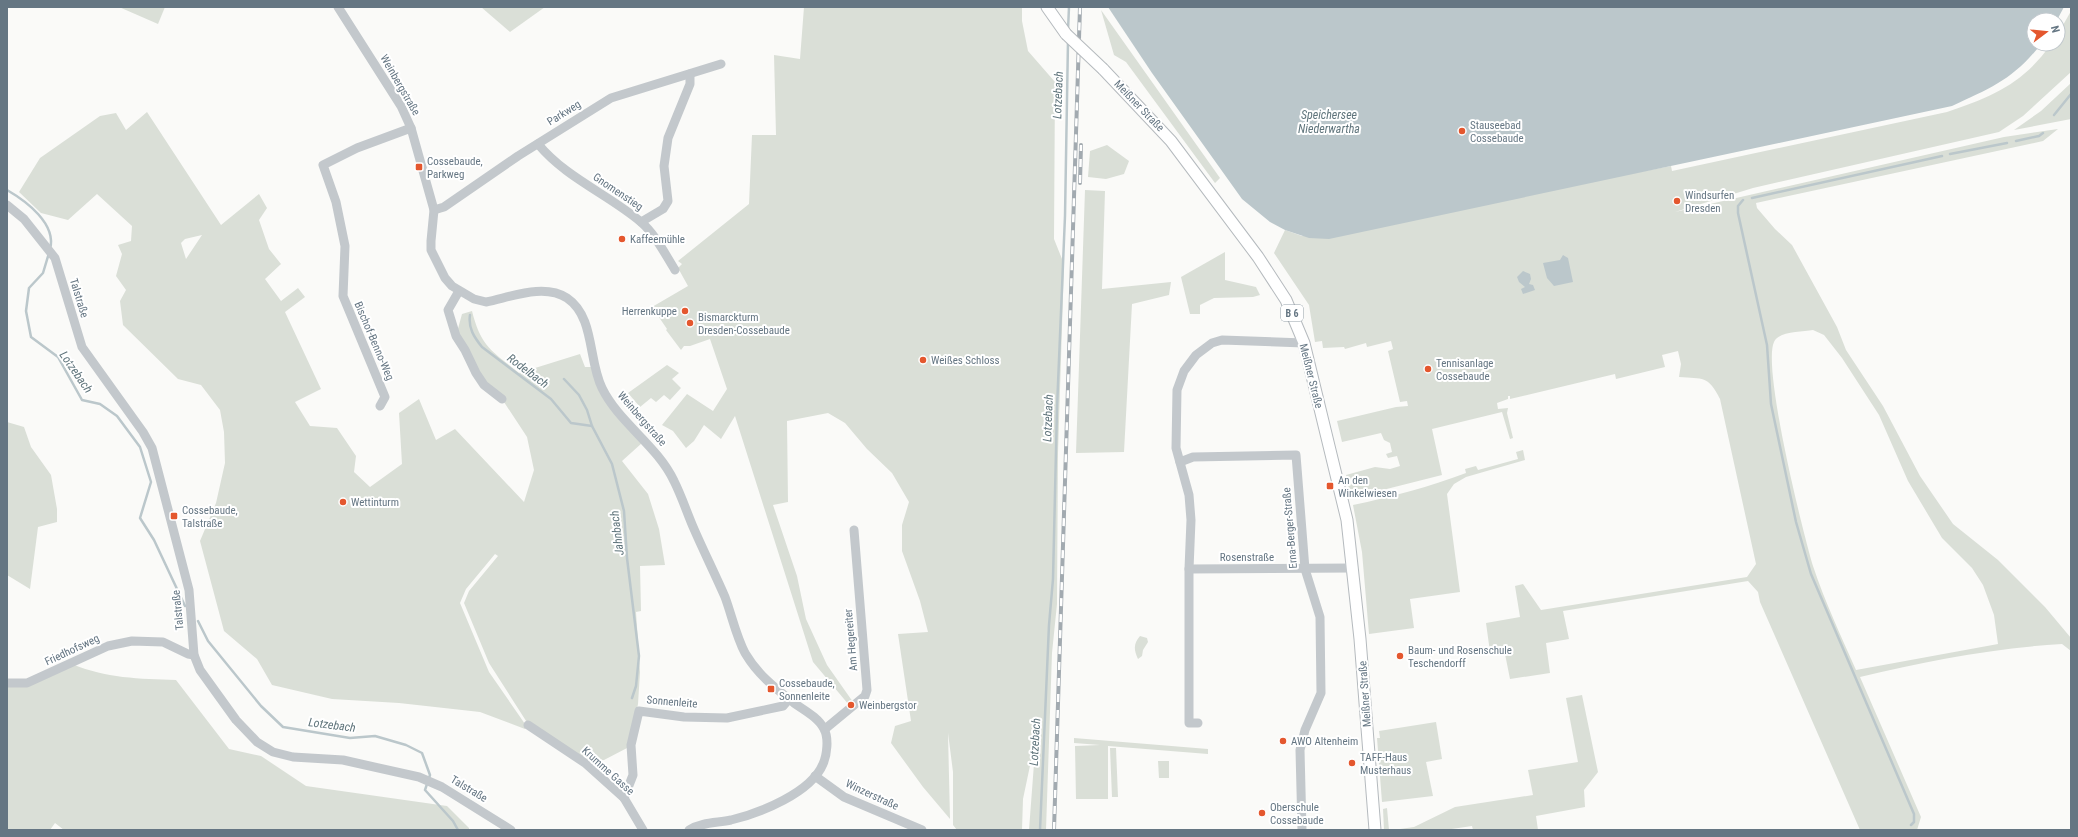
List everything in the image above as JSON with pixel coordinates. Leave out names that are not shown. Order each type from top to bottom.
[{"type":"main road","name":"Meißner Straße","points":[[1047,7],[1066,34],[1103,69],[1171,141],[1258,257],[1286,300],[1304,343],[1342,498],[1353,568],[1360,633],[1375,830]]},
{"type":"street","name":"Weinbergstraße","points":[[338,7],[401,106],[411,128],[434,210],[431,250],[445,278],[459,291],[474,299],[486,302],[539,291],[549,291],[558,293],[569,299],[578,309],[590,337],[595,369],[603,390],[624,418],[656,453],[674,481],[725,598],[742,647],[763,678],[812,716],[825,729]]},
{"type":"street","name":"Parkweg","points":[[434,210],[444,208],[538,144],[611,98],[721,64]]},
{"type":"street","points":[[641,222],[663,209],[668,201],[664,166],[668,138],[690,84],[690,74]]},
{"type":"street","name":"Bischof-Benno-Weg","points":[[380,406],[385,397],[343,296],[345,246],[336,202],[323,165],[357,148],[411,128]]},
{"type":"street","name":"Gnomenstieg","points":[[538,144],[546,153],[578,180],[641,222],[675,270]]},
{"type":"street","name":"Talstraße","points":[[7,204],[24,219],[47,246],[54,258],[82,347],[143,432],[152,448],[167,502],[179,558],[189,590],[194,655],[200,670],[236,720],[257,742],[273,752],[293,757],[343,760],[419,777],[442,787],[511,830]]},
{"type":"street","points":[[459,291],[448,310],[456,336],[466,350],[476,373],[484,384],[502,399]]},
{"type":"street","points":[[1198,723],[1190,723],[1189,569],[1191,520],[1189,495],[1176,448],[1177,390],[1184,370],[1196,355],[1212,344],[1222,340],[1304,343]]},
{"type":"street","name":"Erna-Berger-Straße","points":[[1180,462],[1193,457],[1296,455],[1305,569],[1320,617],[1321,693],[1305,730],[1300,750],[1302,830]]},
{"type":"street","name":"Am Hegereiter","points":[[825,729],[865,696],[867,690],[854,530]]},
{"type":"street","name":"Rosenstraße","points":[[1189,569],[1353,568]]},
{"type":"street","name":"Friedhofsweg","points":[[7,683],[27,684],[108,646],[132,641],[163,642],[188,654],[194,655]]},
{"type":"street","name":"Sonnenleite","points":[[624,798],[633,775],[631,745],[639,711],[684,717],[727,718],[783,706],[789,699]]},
{"type":"street","name":"Krumme Gasse","points":[[528,725],[585,763],[624,798],[643,830]]},
{"type":"street","points":[[689,830],[702,824],[729,820],[762,810],[792,794],[815,776],[823,763],[827,751],[825,729]]},
{"type":"street","name":"Winzerstraße","points":[[815,776],[844,797],[922,830]]},
{"type":"shaded area","points":[[119,7],[165,7],[158,24]]},
{"type":"shaded area","points":[[481,7],[545,7],[510,32]]},
{"type":"shaded area","points":[[804,7],[1022,7],[1022,21],[1028,51],[1055,82],[1054,239],[1064,264],[1058,453],[1057,604],[1052,653],[1046,830],[1029,830],[1036,737],[1023,799],[1022,830],[957,830],[953,825],[953,772],[948,733],[950,819],[923,787],[891,743],[895,726],[911,721],[898,634],[928,632],[920,601],[902,551],[902,525],[909,502],[892,473],[867,449],[845,423],[828,413],[787,421],[788,502],[773,505],[797,576],[806,619],[827,665],[853,702],[849,705],[813,662],[735,416],[721,439],[704,425],[694,441],[686,448],[673,431],[662,425],[687,394],[713,411],[727,389],[710,339],[690,346],[684,346],[681,350],[666,330],[667,329],[652,307],[688,286],[678,268],[682,264],[678,261],[749,204],[752,135],[776,135],[774,55],[800,59]]},
{"type":"shaded area","points":[[1101,10],[1220,178],[1215,183],[1126,62],[1114,55]]},
{"type":"shaded area","points":[[2071,11],[2071,72],[2023,116],[1999,132],[1753,188],[1675,212],[2004,137],[2058,129],[2043,141],[1756,203],[1757,208],[1775,229],[1792,245],[1837,327],[1846,350],[1883,406],[1920,476],[1953,524],[1998,560],[2045,607],[2071,638],[2071,651],[2062,644],[1986,652],[1860,677],[1921,817],[1917,830],[1860,830],[1760,602],[1758,592],[1748,581],[1563,611],[1569,639],[1546,643],[1550,673],[1510,679],[1504,649],[1490,652],[1486,623],[1520,617],[1515,586],[1523,584],[1541,610],[1747,577],[1756,564],[1720,399],[1716,391],[1708,382],[1699,379],[1679,377],[1681,364],[1678,351],[1662,355],[1665,367],[1616,379],[1615,374],[1510,399],[1510,396],[1508,396],[1508,399],[1497,403],[1498,409],[1508,408],[1507,413],[1513,438],[1510,439],[1502,412],[1432,429],[1442,475],[1351,498],[1346,475],[1375,467],[1390,469],[1400,466],[1397,456],[1388,458],[1386,454],[1392,452],[1390,443],[1384,440],[1381,433],[1342,442],[1337,421],[1396,407],[1408,406],[1407,401],[1400,402],[1388,351],[1393,349],[1391,341],[1367,347],[1366,343],[1345,349],[1344,347],[1323,348],[1322,341],[1315,342],[1309,305],[1274,253],[1285,230],[1302,236],[1671,166],[1672,171],[1947,112],[1978,101],[2005,87],[2017,79],[2045,52],[2066,52],[2066,20]],"holes":[[[1813,330],[1824,335],[1842,358],[1879,415],[1908,481],[1942,538],[1972,568],[1983,585],[1994,615],[1998,644],[1856,670],[1828,606],[1813,566],[1793,487],[1778,416],[1772,358],[1774,342],[1777,338],[1786,334]]]},
{"type":"shaded area","points":[[2071,83],[2071,119],[2014,130],[2041,111]]},
{"type":"shaded area","points":[[147,112],[221,225],[259,194],[267,208],[259,220],[269,249],[281,264],[265,279],[281,301],[298,288],[305,297],[285,312],[321,389],[295,402],[310,426],[337,428],[356,456],[354,472],[370,487],[402,464],[399,413],[419,399],[436,440],[455,429],[524,502],[534,470],[527,437],[502,399],[484,385],[456,336],[462,314],[472,311],[479,333],[484,341],[495,353],[519,373],[580,354],[585,367],[591,367],[642,443],[622,461],[648,494],[659,529],[665,565],[640,566],[641,611],[636,612],[640,672],[638,704],[629,747],[604,760],[585,763],[528,725],[525,729],[480,712],[399,703],[332,699],[272,685],[257,659],[224,631],[200,541],[216,503],[225,463],[224,432],[220,410],[201,385],[178,379],[123,325],[120,301],[126,290],[116,276],[122,254],[118,245],[131,241],[132,226],[97,194],[68,220],[41,213],[19,192],[40,158],[100,116],[116,113],[126,130]],"holes":[[[202,235],[186,259],[181,243],[185,239]],[[495,554],[498,556],[469,591],[464,603],[489,663],[528,724],[525,724],[489,672],[460,603],[466,589]]]},
{"type":"shaded area","points":[[1107,145],[1129,161],[1124,174],[1106,179],[1088,177],[1090,151]]},
{"type":"shaded area","points":[[1085,190],[1105,191],[1102,289],[1171,282],[1169,295],[1132,304],[1124,452],[1076,453]]},
{"type":"shaded area","points":[[1225,252],[1225,280],[1256,287],[1260,295],[1253,297],[1214,298],[1200,305],[1200,314],[1190,314],[1181,277]]},
{"type":"shaded area","points":[[667,365],[679,373],[672,379],[681,388],[670,400],[664,395],[656,402],[651,398],[640,407],[628,393]]},
{"type":"shaded area","points":[[7,422],[24,427],[31,447],[51,475],[57,509],[57,522],[38,527],[30,589],[7,575]]},
{"type":"shaded area","points":[[1523,450],[1525,460],[1466,477],[1454,484],[1447,494],[1460,592],[1410,599],[1414,628],[1369,634],[1362,552],[1353,505],[1438,483],[1466,473],[1465,469],[1476,466],[1478,470],[1518,459],[1516,452]]},
{"type":"shaded area","points":[[1140,636],[1147,638],[1148,642],[1143,650],[1142,656],[1138,659],[1135,647]]},
{"type":"shaded area","points":[[72,664],[84,669],[123,677],[176,680],[229,749],[261,756],[306,786],[447,806],[469,828],[469,830],[64,830],[55,823],[50,830],[7,830],[7,683],[17,685]]},
{"type":"shaded area","points":[[1582,695],[1598,772],[1584,790],[1585,807],[1536,816],[1538,830],[1473,830],[1472,826],[1445,830],[1393,830],[1414,827],[1455,807],[1533,795],[1528,770],[1578,762],[1566,698]]},
{"type":"shaded area","points":[[1436,722],[1442,759],[1426,762],[1433,796],[1382,802],[1377,738],[1380,738],[1379,731]]},
{"type":"shaded area","points":[[1074,738],[1208,749],[1208,754],[1108,746],[1108,799],[1076,799],[1075,746],[1100,745],[1074,743]]},
{"type":"shaded area","points":[[1110,748],[1116,748],[1118,797],[1112,797]]},
{"type":"shaded area","points":[[1158,761],[1169,761],[1169,778],[1159,778]]},
{"type":"shaded area","points":[[1387,808],[1389,830],[1384,830],[1383,809]]},
{"type":"water","name":"Speichersee Niederwartha","points":[[1108,7],[2064,7],[2061,12],[2026,12],[2026,52],[2034,52],[2021,66],[2001,81],[1979,94],[1952,106],[1329,239],[1309,238],[1285,230],[1270,222],[1242,199],[1152,73]]},
{"type":"water","points":[[1563,255],[1568,258],[1573,282],[1554,286],[1547,278],[1543,263],[1560,260]]},
{"type":"water","points":[[1523,271],[1530,274],[1531,279],[1529,284],[1533,285],[1535,290],[1523,294],[1521,289],[1525,287],[1519,282],[1517,277]]},
{"type":"waterway","name":"Lotzebach","points":[[1068,30],[1069,7]]},
{"type":"waterway","name":"Lotzebach","points":[[1040,830],[1049,625],[1053,579],[1057,408],[1065,216],[1068,41]]},
{"type":"waterway","points":[[2054,115],[2071,94]]},
{"type":"waterway","points":[[2016,141],[2039,136],[2043,133]]},
{"type":"waterway","points":[[1950,154],[2007,143]]},
{"type":"waterway","points":[[1752,198],[1942,156]]},
{"type":"waterway","name":"Lotzebach","points":[[7,190],[23,200],[44,222],[49,231],[51,240],[50,249]]},
{"type":"waterway","points":[[1743,200],[1738,206],[1738,213],[1767,345],[1771,404],[1796,522],[1811,574],[1914,814],[1914,822],[1911,825]]},
{"type":"waterway","name":"Lotzebach","points":[[49,253],[43,273],[29,288],[26,311],[31,337],[58,357],[82,400],[100,404],[117,416],[140,447],[151,482],[140,518],[154,540],[185,606]]},
{"type":"waterway","name":"Rodelbach","points":[[470,315],[472,332],[482,347],[551,399],[571,423],[592,426]]},
{"type":"waterway","name":"Jahnbach","points":[[564,379],[579,395],[587,410],[592,426],[612,464],[624,511],[627,558],[639,656],[636,686],[632,698]]},
{"type":"waterway","name":"Lotzebach","points":[[198,621],[208,641],[261,706],[283,727],[350,738],[375,736],[406,745],[422,753],[430,775],[425,790],[453,821],[458,830]]},
{"type":"railway","points":[[1054,830],[1080,7]]},
{"type":"railway","points":[[1080,183],[1081,145]]},
{"type":"place","name":"Stauseebad Cossebaude","points":[[1462,131]]},
{"type":"place","name":"Cossebaude, Parkweg","points":[[419,167]]},
{"type":"place","name":"Windsurfen Dresden","points":[[1677,201]]},
{"type":"place","name":"Kaffeemühle","points":[[622,239]]},
{"type":"place","name":"Herrenkuppe","points":[[685,311]]},
{"type":"place","name":"Bismarckturm Dresden-Cossebaude","points":[[690,323]]},
{"type":"place","name":"Weißes Schloss","points":[[923,360]]},
{"type":"place","name":"Tennisanlage Cossebaude","points":[[1428,369]]},
{"type":"place","name":"An den Winkelwiesen","points":[[1330,486]]},
{"type":"place","name":"Wettinturm","points":[[343,502]]},
{"type":"place","name":"Cossebaude, Talstraße","points":[[174,516]]},
{"type":"place","name":"Baum- und Rosenschule Teschendorff","points":[[1400,656]]},
{"type":"place","name":"Cossebaude, Sonnenleite","points":[[771,689]]},
{"type":"place","name":"Weinbergstor","points":[[851,705]]},
{"type":"place","name":"AWO Altenheim","points":[[1283,741]]},
{"type":"place","name":"TAFF-Haus Musterhaus","points":[[1352,763]]},
{"type":"place","name":"Oberschule Cossebaude","points":[[1262,813]]}]
